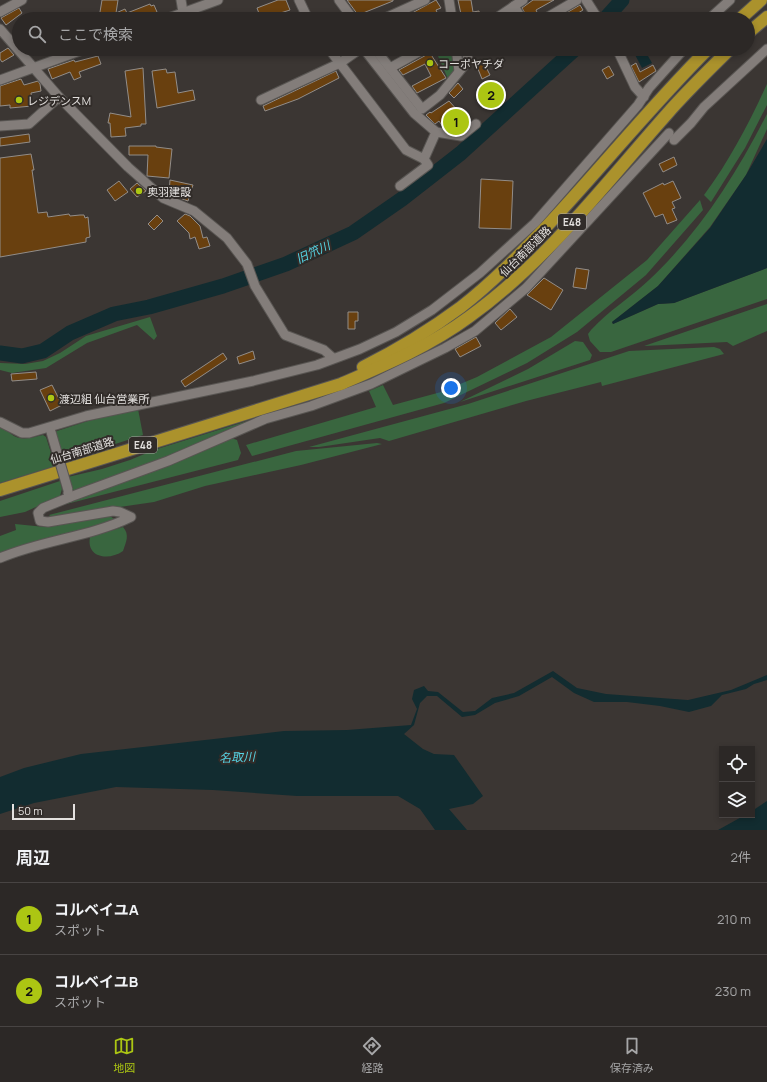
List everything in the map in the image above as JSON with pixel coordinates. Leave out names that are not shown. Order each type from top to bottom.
[{"type":"highway","points":[[748,12],[761,0]]},
{"type":"highway","points":[[755,27],[767,17]]},
{"type":"highway","name":"仙台南部道路","points":[[287,401],[384,356],[428,330],[461,307],[519,255],[702,56]]},
{"type":"highway","name":"仙台南部道路","points":[[0,490],[341,384],[388,364],[432,340],[480,309],[536,259],[578,216],[668,112],[723,56]]},
{"type":"street","points":[[0,12],[22,0]]},
{"type":"street","points":[[181,0],[184,12],[218,0]]},
{"type":"street","points":[[299,0],[305,12]]},
{"type":"street","points":[[339,0],[348,12]]},
{"type":"street","points":[[398,12],[425,0]]},
{"type":"street","points":[[449,0],[451,12]]},
{"type":"street","points":[[505,12],[524,0]]},
{"type":"street","points":[[557,12],[577,0]]},
{"type":"street","points":[[586,0],[594,12]]},
{"type":"street","points":[[717,12],[730,0]]},
{"type":"street","points":[[514,6],[518,12]]},
{"type":"street","points":[[0,29],[12,43]]},
{"type":"street","points":[[0,558],[22,549],[105,528],[131,517],[120,512],[113,511],[48,522],[40,521],[38,513],[43,508],[69,494],[168,461],[265,419],[311,406],[371,384],[445,348],[475,331],[526,288],[672,137],[691,123],[704,106],[767,49]]},
{"type":"street","points":[[23,56],[59,97],[128,167],[163,198],[169,202],[183,205],[194,211],[227,238],[247,264],[255,286],[285,335],[324,350],[333,358]]},
{"type":"street","points":[[0,80],[66,56]]},
{"type":"street","points":[[335,56],[406,150],[425,158],[428,165],[400,186]]},
{"type":"street","points":[[261,100],[341,62],[350,56]]},
{"type":"street","points":[[367,56],[434,135],[461,136],[476,124]]},
{"type":"street","points":[[381,56],[422,109],[440,94],[467,62],[467,56]]},
{"type":"street","points":[[390,68],[411,56]]},
{"type":"street","points":[[457,56],[459,71]]},
{"type":"street","points":[[620,56],[635,87],[644,97]]},
{"type":"street","points":[[0,422],[22,433],[50,430],[86,416],[253,381],[317,365],[360,349],[396,332],[432,310],[480,273],[535,223],[678,56]]},
{"type":"street","points":[[0,126],[29,124],[59,97]]},
{"type":"street","points":[[425,158],[434,135]]},
{"type":"street","points":[[50,430],[69,494]]},
{"type":"green space","points":[[438,56],[454,56],[457,70],[448,79]]},
{"type":"green space","points":[[767,84],[767,105],[745,148],[711,202],[704,195],[738,141]]},
{"type":"green space","points":[[767,114],[767,129],[746,175],[710,227],[658,286],[612,322],[613,324],[658,304],[674,303],[767,268],[767,299],[611,352],[600,352],[590,341],[588,334],[605,317],[649,280],[684,243],[700,223],[729,181],[743,159]]},
{"type":"green space","points":[[700,200],[703,210],[646,275],[577,332],[527,363],[444,403],[252,456],[246,445],[376,407],[369,391],[383,385],[393,405],[441,392],[477,377],[551,337],[647,260]]},
{"type":"green space","points":[[767,304],[767,331],[733,346],[727,342],[644,346]]},
{"type":"green space","points":[[150,317],[157,336],[154,340],[137,325],[87,343],[46,368],[12,373],[0,370],[0,363],[25,364],[43,361],[60,353],[86,336]]},
{"type":"green space","points":[[575,341],[583,342],[592,355],[590,360],[460,402],[528,369]]},
{"type":"green space","points":[[714,347],[720,349],[724,354],[602,386],[601,382],[526,401],[389,441],[380,438],[319,447],[309,447],[468,404],[629,351]]},
{"type":"green space","points":[[138,409],[143,435],[63,461],[54,434],[57,431],[88,421]]},
{"type":"green space","points":[[257,418],[130,472],[76,491],[71,489],[68,477],[102,469],[154,450]]},
{"type":"green space","points":[[0,427],[14,436],[21,438],[43,435],[46,437],[55,466],[0,483]]},
{"type":"green space","points":[[231,438],[237,440],[241,453],[238,460],[55,507]]},
{"type":"green space","points":[[377,443],[382,444],[301,465],[205,486],[154,502],[51,517],[49,515],[296,451]]},
{"type":"green space","points":[[60,481],[62,489],[60,496],[25,512],[0,517],[0,501]]},
{"type":"green space","points":[[110,516],[114,519],[109,522],[16,547],[0,553],[0,536],[16,530],[15,524],[45,527]]},
{"type":"green space","points":[[123,527],[127,536],[123,551],[105,557],[95,553],[90,544],[90,537]]},
{"type":"water","points":[[636,56],[648,56],[652,63],[642,68]]},
{"type":"water","points":[[767,139],[767,268],[674,303],[658,304],[613,324],[612,322],[658,286],[710,228],[746,175]]},
{"type":"water","name":"名取川","points":[[553,671],[577,688],[606,694],[688,700],[731,690],[767,675],[767,680],[754,684],[746,689],[722,695],[711,706],[689,712],[660,706],[627,702],[594,702],[574,693],[552,677],[519,696],[495,703],[475,715],[462,717],[437,696],[427,696],[420,703],[414,725],[404,734],[423,749],[434,754],[454,755],[483,796],[473,804],[449,809],[467,830],[435,830],[420,809],[398,796],[297,796],[213,790],[116,787],[34,803],[0,814],[0,777],[24,768],[81,754],[284,731],[347,730],[411,725],[417,709],[412,699],[414,690],[424,686],[428,691],[438,692],[463,712],[475,711],[492,698],[514,693]]},
{"type":"water","points":[[767,801],[767,830],[718,830],[740,818],[755,818],[755,809]]},
{"type":"building","points":[[102,0],[118,0],[116,12],[100,12]]},
{"type":"building","points":[[278,0],[286,0],[290,10],[284,12],[258,12],[257,8]]},
{"type":"building","points":[[347,0],[393,0],[366,12],[356,12]]},
{"type":"building","points":[[436,0],[441,8],[436,10],[437,12],[414,12]]},
{"type":"building","points":[[458,0],[471,0],[473,12],[461,12]]},
{"type":"building","points":[[533,0],[554,0],[536,10],[537,12],[524,12],[522,8]]},
{"type":"building","points":[[150,4],[151,6],[154,5],[157,12],[130,12]]},
{"type":"building","points":[[580,5],[583,10],[580,12],[568,12]]},
{"type":"building","points":[[19,8],[21,12],[12,12],[12,20],[6,25],[1,18]]},
{"type":"building","points":[[125,9],[126,12],[118,12]]},
{"type":"building","points":[[8,48],[12,53],[12,56],[2,62],[0,59],[0,53]]},
{"type":"building","points":[[98,56],[101,64],[79,72],[81,77],[74,80],[70,72],[52,79],[48,69],[74,60],[75,62]]},
{"type":"building","points":[[425,56],[432,56],[446,78],[417,93],[412,86],[431,76],[425,64],[403,75],[399,70]]},
{"type":"building","points":[[483,61],[490,75],[482,79],[476,64]]},
{"type":"building","points":[[636,63],[640,72],[653,65],[656,71],[639,82],[631,66]]},
{"type":"building","points":[[609,66],[614,75],[607,79],[602,70]]},
{"type":"building","points":[[143,68],[146,124],[125,128],[126,136],[111,137],[110,123],[108,123],[110,113],[131,117],[125,71]]},
{"type":"building","points":[[166,69],[167,73],[175,72],[178,93],[193,90],[195,100],[157,108],[152,71]]},
{"type":"building","points":[[336,71],[339,78],[298,99],[265,111],[263,106]]},
{"type":"building","points":[[21,79],[24,85],[38,81],[40,84],[41,91],[31,93],[32,106],[10,108],[10,105],[0,106],[0,86]]},
{"type":"building","points":[[458,83],[463,89],[454,98],[449,93]]},
{"type":"building","points":[[493,86],[500,94],[490,103],[482,95]]},
{"type":"building","points":[[449,101],[459,112],[463,109],[470,120],[456,129],[443,127],[439,121],[435,124],[426,115]]},
{"type":"building","points":[[29,134],[30,142],[0,146],[0,138]]},
{"type":"building","points":[[129,146],[156,146],[172,149],[169,178],[147,176],[148,155],[129,155]]},
{"type":"building","points":[[31,154],[38,213],[47,212],[48,217],[69,214],[70,216],[84,215],[85,218],[88,217],[90,237],[86,238],[86,242],[0,257],[0,158]]},
{"type":"building","points":[[674,157],[677,165],[663,172],[659,164]]},
{"type":"building","points":[[481,179],[513,181],[511,229],[479,228]]},
{"type":"building","points":[[170,180],[193,185],[188,201],[169,194]]},
{"type":"building","points":[[119,181],[128,192],[115,201],[107,190]]},
{"type":"building","points":[[673,181],[681,198],[672,202],[675,208],[672,209],[677,220],[667,224],[663,214],[655,217],[643,193],[663,183],[664,185]]},
{"type":"building","points":[[137,183],[146,191],[137,197],[130,189]]},
{"type":"building","points":[[185,214],[190,216],[200,226],[203,238],[207,237],[210,246],[199,249],[195,237],[190,239],[189,233],[177,221]]},
{"type":"building","points":[[157,215],[163,221],[154,230],[148,224]]},
{"type":"building","points":[[576,268],[589,270],[586,289],[573,287]]},
{"type":"building","points":[[544,278],[563,290],[551,310],[527,295]]},
{"type":"building","points":[[510,309],[517,317],[501,330],[495,323]]},
{"type":"building","points":[[348,312],[358,312],[358,321],[355,321],[355,329],[348,329]]},
{"type":"building","points":[[476,337],[481,346],[460,357],[455,349]]},
{"type":"building","points":[[253,351],[255,359],[239,364],[237,357]]},
{"type":"building","points":[[223,353],[227,359],[185,387],[181,381]]},
{"type":"building","points":[[36,372],[37,379],[12,381],[11,374]]},
{"type":"building","points":[[52,385],[62,405],[50,411],[40,390]]},
{"type":"waterway","name":"旧笊川","points":[[611,12],[622,0]]},
{"type":"waterway","name":"旧笊川","points":[[0,353],[22,356],[43,351],[70,333],[114,314],[149,307],[223,286],[286,264],[353,233],[402,199],[461,153],[567,56]]},
{"type":"place","name":"コーポヤチダ","points":[[430,63]]},
{"type":"place","name":"コルベイユB","points":[[491,95]]},
{"type":"place","name":"レジデンスM","points":[[19,100]]},
{"type":"place","name":"コルベイユA","points":[[456,122]]},
{"type":"place","name":"奥羽建設","points":[[139,191]]},
{"type":"place","name":"渡辺組 仙台営業所","points":[[51,398]]}]
